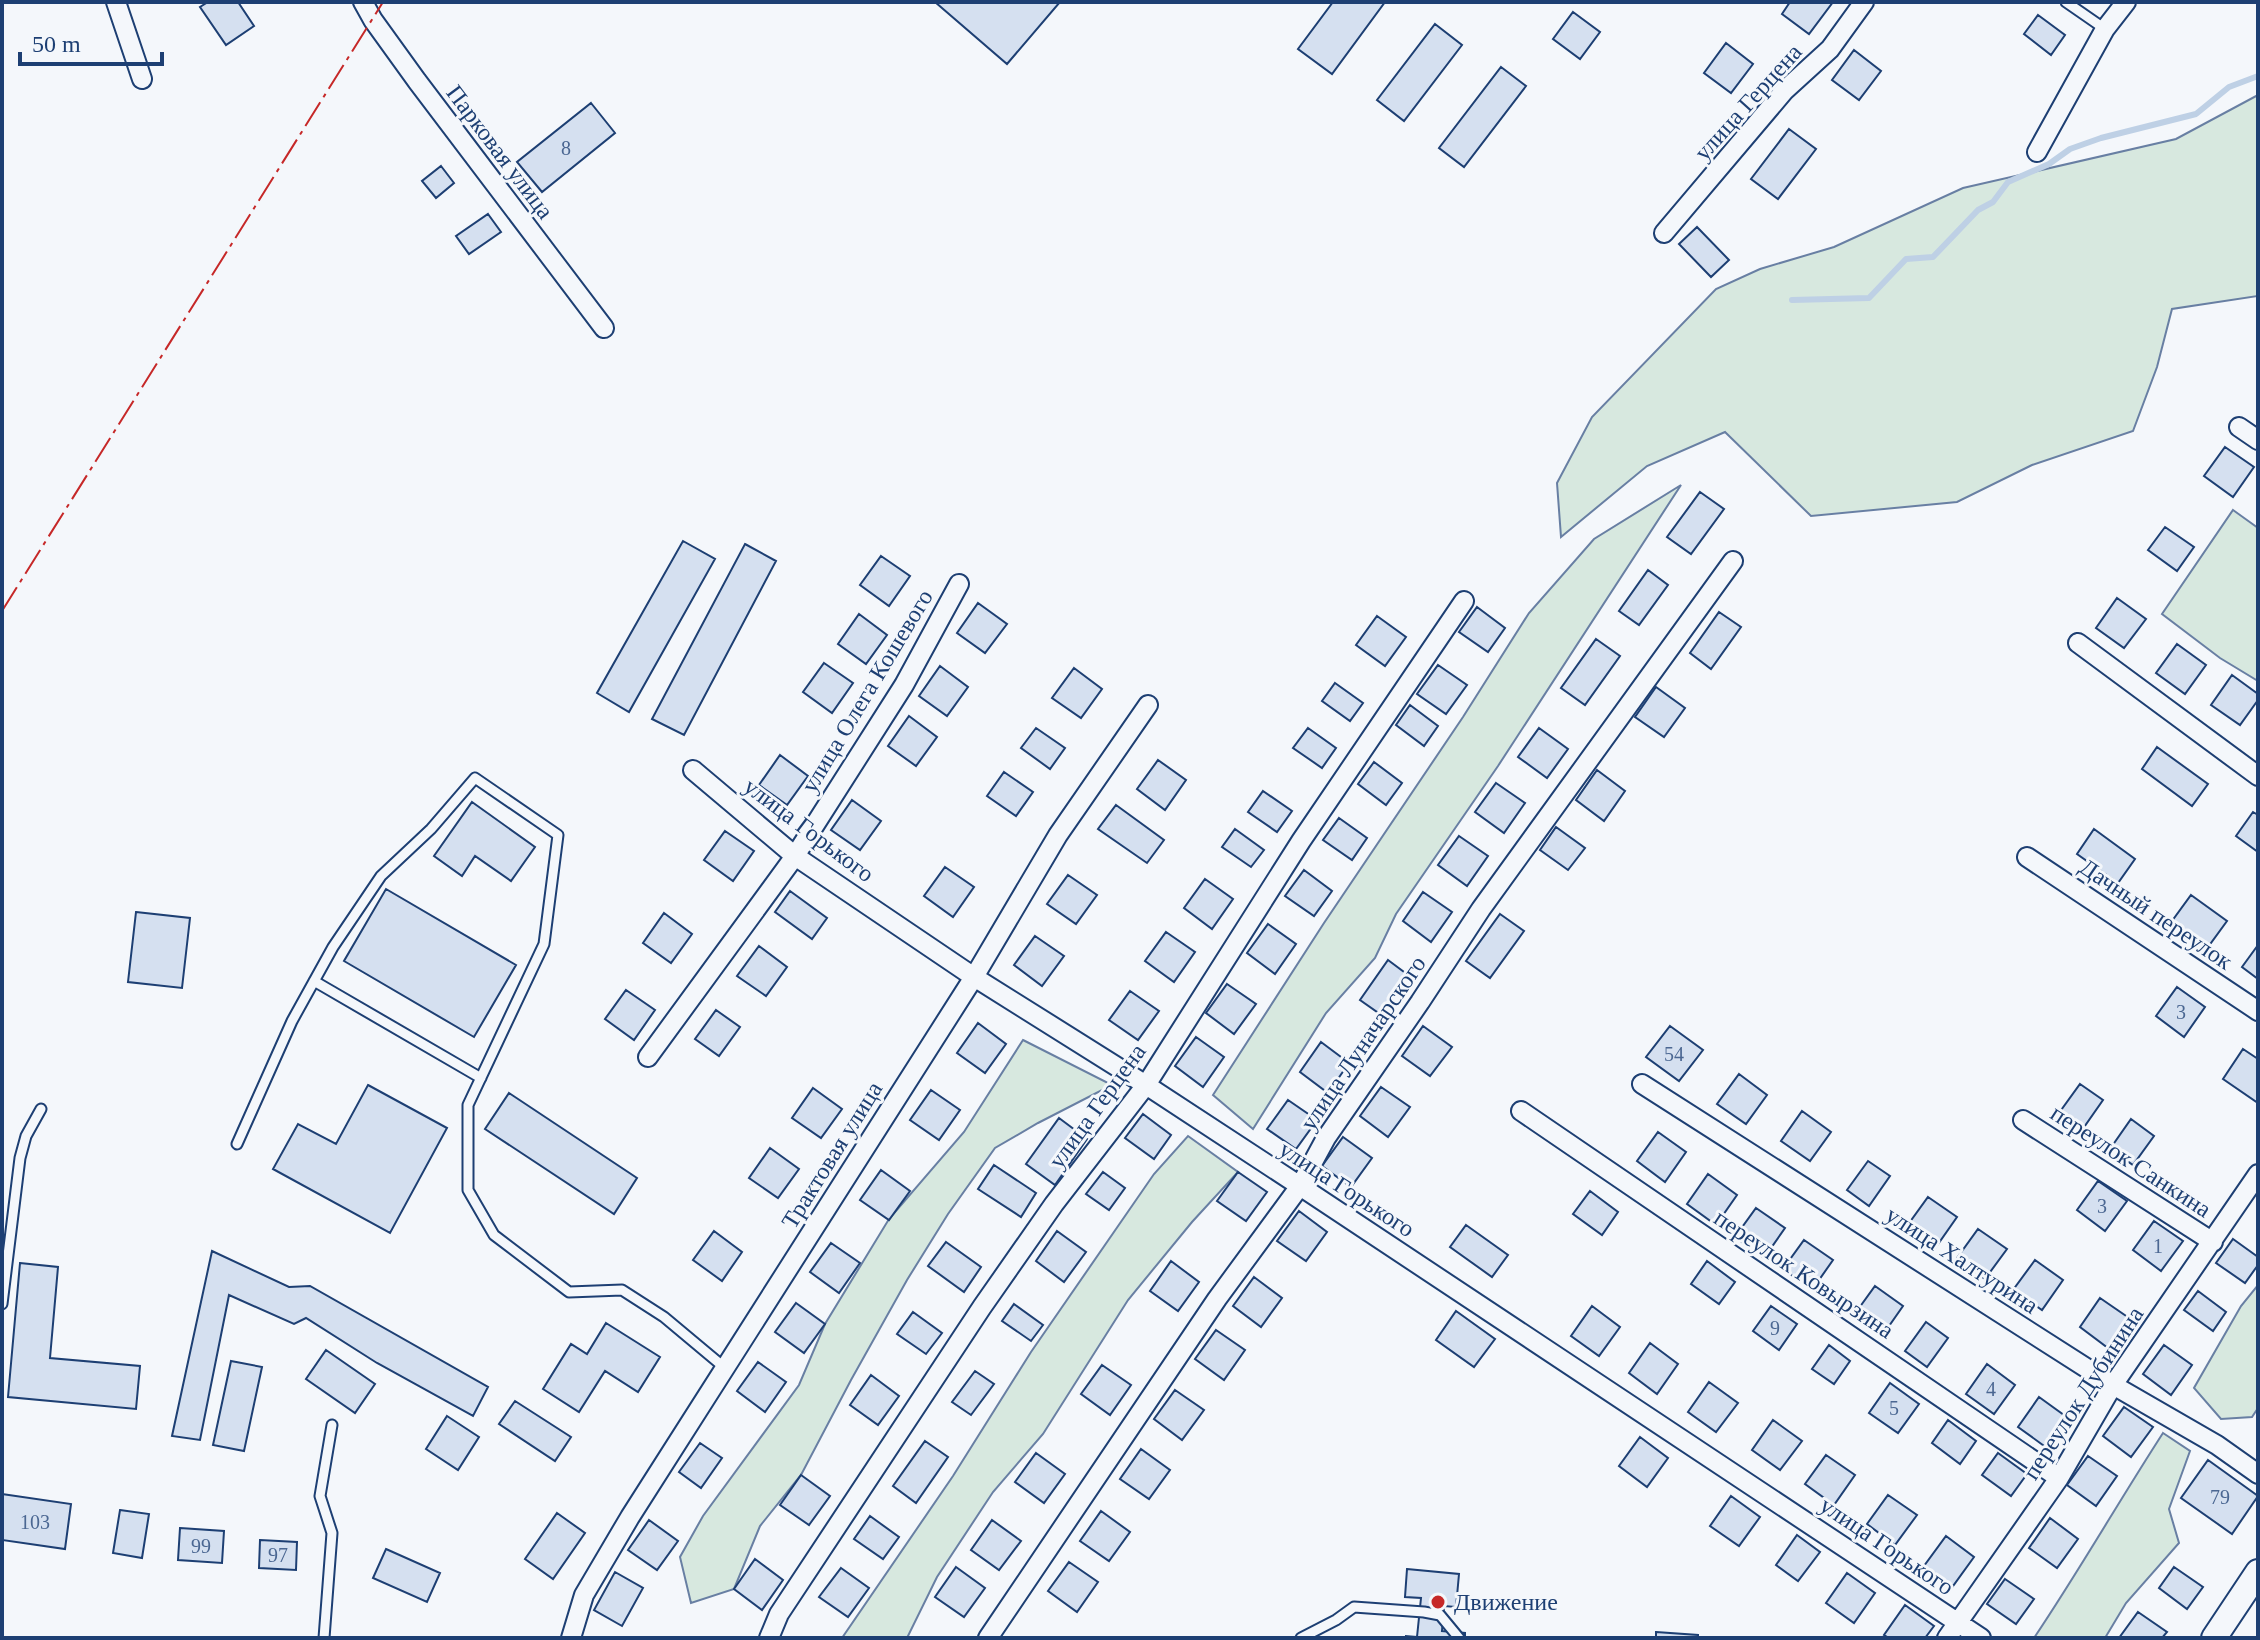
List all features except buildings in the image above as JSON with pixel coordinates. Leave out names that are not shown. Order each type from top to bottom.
[{"type":"street","points":[[116,2],[142,79]]},
{"type":"street","name":"Парковая улица","points":[[363,2],[417,81],[604,328]]},
{"type":"street","name":"улица Герцена","points":[[1664,233],[1785,90],[1830,49],[1864,2]]},
{"type":"street","points":[[2037,152],[2105,29],[2126,2]]},
{"type":"street","points":[[2239,427],[2258,440]]},
{"type":"street","name":"улица Луначарского","points":[[988,1638],[1217,1299],[1300,1186],[1326,1138],[1481,909],[1733,561]]},
{"type":"street","name":"улица Олега Кошевого","points":[[648,1057],[795,856],[904,685],[959,584]]},
{"type":"street","name":"улица Герцена","points":[[769,1638],[779,1614],[982,1307],[1054,1204],[1146,1085],[1301,841],[1464,601]]},
{"type":"street","points":[[2078,643],[2258,776]]},
{"type":"street","name":"Трактовая улица","points":[[571,1638],[584,1595],[974,977],[1058,835],[1148,705]]},
{"type":"street","name":"улица Горького","points":[[693,770],[795,856],[974,977],[1300,1186],[1981,1638]]},
{"type":"street","name":"Дачный переулок","points":[[2027,857],[2258,1011]]},
{"type":"street","name":"улица Халтурина","points":[[1642,1084],[2113,1385],[2217,1445],[2258,1474]]},
{"type":"street","name":"переулок Ковырзина","points":[[1521,1111],[2059,1478]]},
{"type":"street","name":"переулок Санкина","points":[[2023,1120],[2213,1242]]},
{"type":"street","name":"переулок Дубинина","points":[[1947,1638],[2059,1478],[2113,1385],[2258,1174]]},
{"type":"street","points":[[2214,1638],[2258,1572]]},
{"type":"lane","points":[[2066,2],[2105,29]]},
{"type":"lane","points":[[237,1144],[292,1021],[333,947],[381,876],[431,829],[475,778],[558,835],[544,944],[468,1105],[468,1190],[494,1235],[569,1292],[622,1290],[664,1317],[725,1368]]},
{"type":"lane","points":[[314,981],[481,1078]]},
{"type":"lane","points":[[2,1304],[20,1158],[26,1136],[41,1109]]},
{"type":"lane","points":[[324,1638],[332,1533],[320,1496],[332,1425]]},
{"type":"lane","points":[[1301,1638],[1354,1607],[1440,1615],[1459,1638]]},
{"type":"shaded area","points":[[2258,95],[2258,296],[2172,309],[2157,367],[2133,431],[2032,465],[1957,502],[1811,516],[1725,432],[1647,466],[1561,537],[1557,483],[1592,417],[1716,289],[1760,269],[1834,247],[1963,188],[2176,139]]},
{"type":"shaded area","points":[[1681,485],[1498,766],[1396,914],[1375,958],[1326,1013],[1253,1129],[1213,1095],[1529,613],[1594,539]]},
{"type":"shaded area","points":[[2233,510],[2258,528],[2258,681],[2220,658],[2162,614]]},
{"type":"shaded area","points":[[1023,1040],[1112,1085],[995,1148],[948,1214],[907,1280],[801,1475],[760,1526],[734,1589],[691,1603],[680,1557],[703,1516],[799,1385],[825,1324],[889,1219],[964,1132]]},
{"type":"shaded area","points":[[1188,1136],[1238,1172],[1128,1300],[1043,1434],[993,1492],[937,1577],[907,1638],[842,1638],[953,1476],[1031,1352],[1154,1174]]},
{"type":"shaded area","points":[[2258,1285],[2258,1408],[2252,1417],[2221,1419],[2194,1388],[2241,1306]]},
{"type":"shaded area","points":[[2163,1433],[2190,1451],[2169,1509],[2179,1543],[2126,1603],[2105,1638],[2034,1638],[2067,1587]]},
{"type":"waterway","points":[[1792,300],[1869,298],[1906,259],[1933,257],[1978,210],[1993,202],[2008,182],[2049,164],[2070,149],[2196,114],[2229,87],[2258,76]]},
{"type":"power","points":[[2,611],[383,2]]},
{"type":"place","name":"Движение","points":[[1438,1602]]}]
